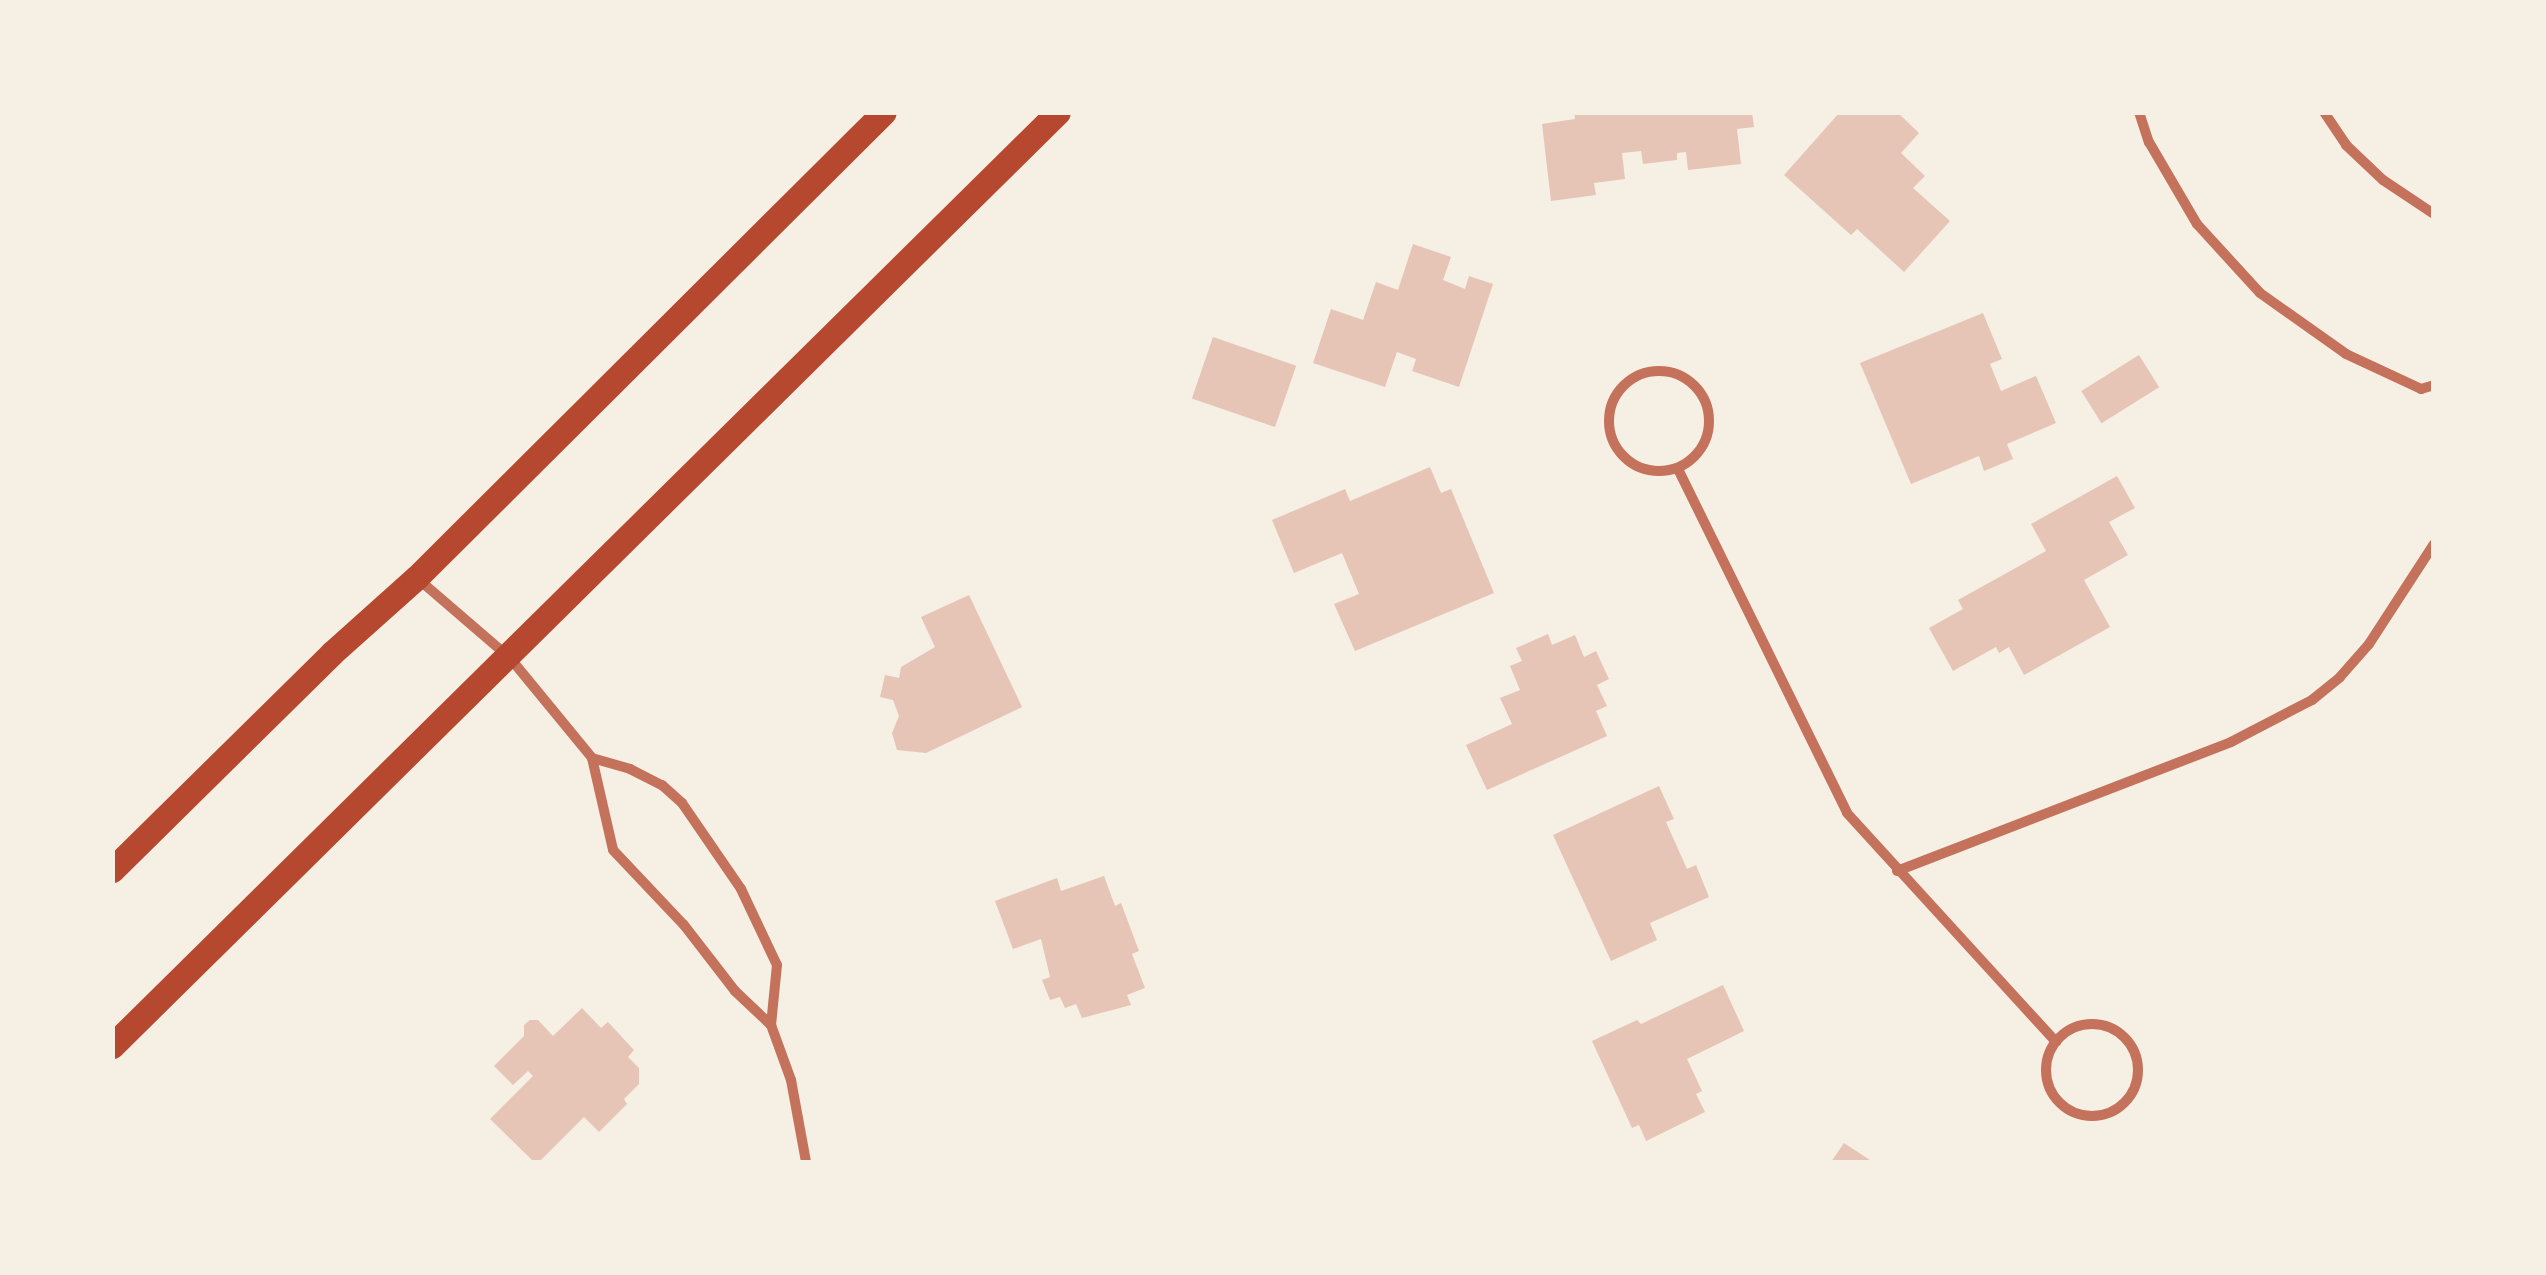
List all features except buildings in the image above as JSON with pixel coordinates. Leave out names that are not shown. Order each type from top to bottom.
[{"type":"main road","points":[[112,870],[332,652],[416,578],[884,112]]},
{"type":"main road","points":[[112,1046],[510,658],[1058,112]]},
{"type":"street","points":[[2139,112],[2149,142],[2197,224],[2260,293],[2346,354],[2421,389],[2434,385]]},
{"type":"street","points":[[2324,112],[2358,156],[2434,214]]},
{"type":"street","points":[[1646,372],[1680,375],[1704,398],[1709,431],[1703,447],[1678,468],[1645,470],[1619,452],[1612,437],[1612,405],[1619,391],[1646,372]]},
{"type":"street","points":[[1678,468],[1847,813],[2056,1042]]},
{"type":"street","points":[[1896,871],[2230,742],[2312,700],[2340,678],[2369,644],[2434,544]]},
{"type":"street","points":[[416,578],[510,658],[592,758],[612,850],[684,925],[734,991],[771,1025]]},
{"type":"street","points":[[592,758],[662,785],[682,802],[716,847],[777,965],[771,1025],[791,1080],[806,1162]]},
{"type":"street","points":[[2080,1026],[2110,1028],[2122,1035],[2132,1047],[2138,1075],[2125,1102],[2098,1116],[2068,1110],[2048,1086],[2048,1056],[2056,1042],[2080,1026]]}]
